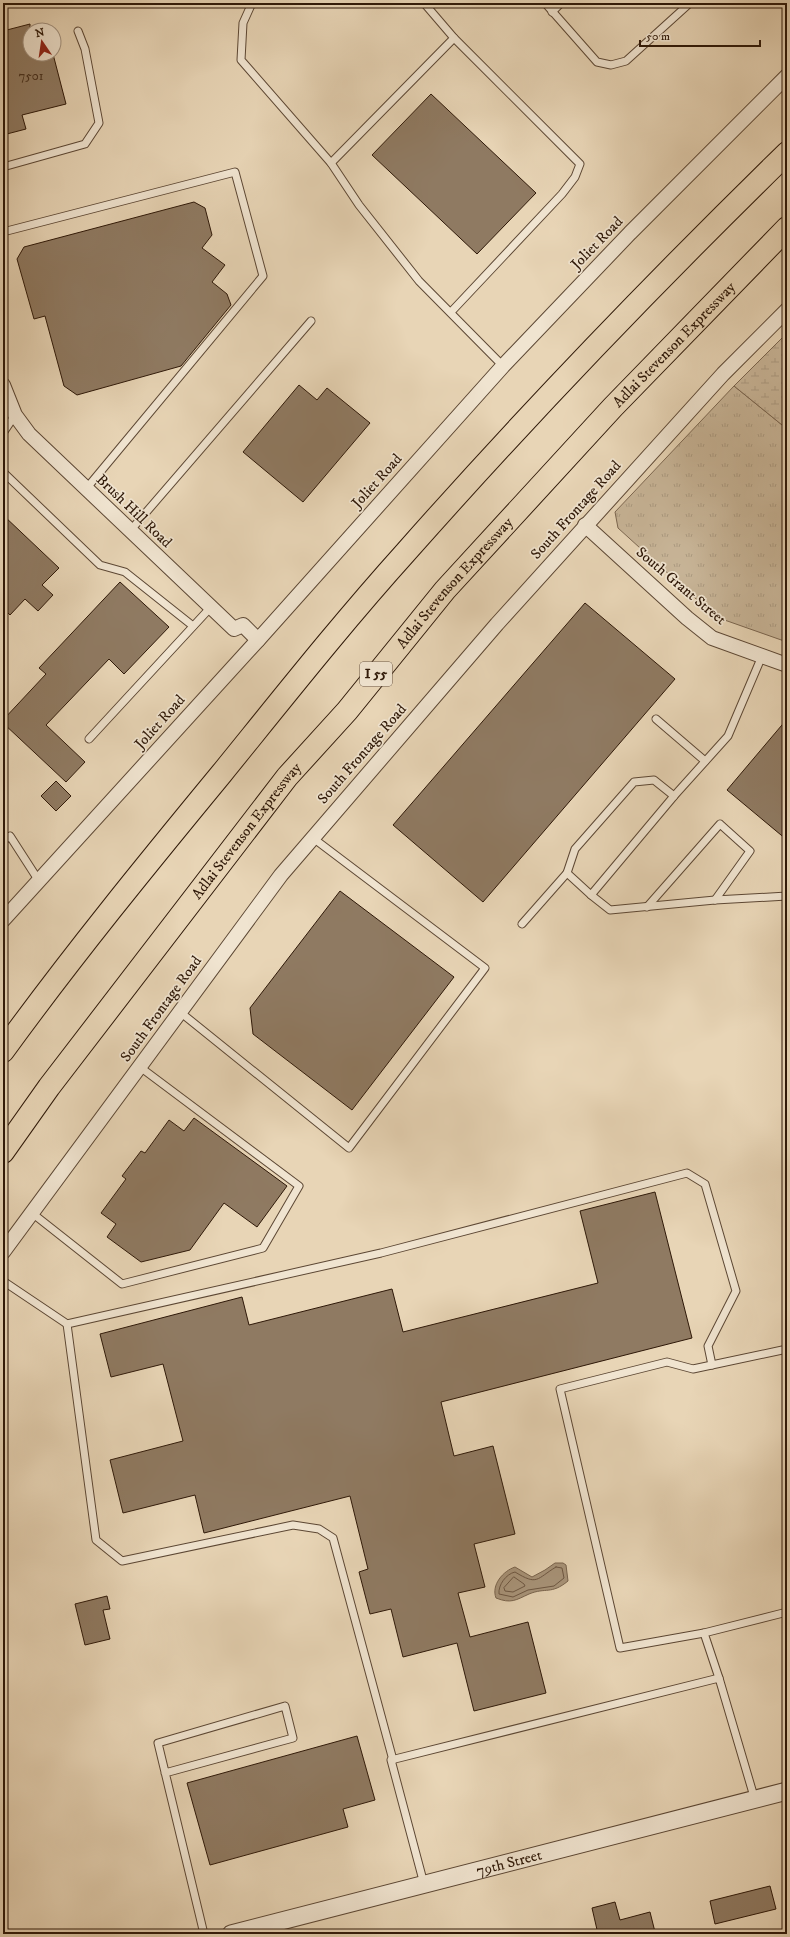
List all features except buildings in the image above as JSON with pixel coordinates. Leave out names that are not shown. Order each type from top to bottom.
[{"type":"highway","points":[[3,1051],[104,916],[404,553],[564,378],[696,242],[787,153]]},
{"type":"highway","name":"Adlai Stevenson Expressway","points":[[3,1152],[49,1087],[287,777],[347,711],[445,590],[613,408],[787,228]]},
{"type":"street","name":"Joliet Road","points":[[4,918],[258,640],[503,366],[630,233],[787,76]]},
{"type":"street","name":"South Frontage Road","points":[[3,1252],[281,874],[497,624],[585,525],[723,374],[787,310]]},
{"type":"street","name":"Brush Hill Road","points":[[3,384],[15,415],[29,434],[234,629],[243,625],[258,640]]},
{"type":"street","name":"South Grant Street","points":[[585,525],[687,618],[712,638],[787,665]]},
{"type":"street","name":"79th Street","points":[[232,1934],[425,1886],[787,1791]]},
{"type":"lane","points":[[252,3],[243,23],[241,60],[331,163],[359,205],[414,275],[503,366]]},
{"type":"lane","points":[[424,3],[454,38],[580,164],[575,177],[562,194],[451,312]]},
{"type":"lane","points":[[545,3],[597,62],[611,65],[626,61],[690,3]]},
{"type":"lane","points":[[552,12],[561,3]]},
{"type":"lane","points":[[3,167],[85,144],[99,123],[85,49],[78,31]]},
{"type":"lane","points":[[331,163],[454,38]]},
{"type":"lane","points":[[3,232],[235,172],[263,276],[86,489]]},
{"type":"lane","points":[[130,531],[311,321]]},
{"type":"lane","points":[[3,433],[15,415]]},
{"type":"lane","points":[[3,472],[100,565],[126,572],[193,626]]},
{"type":"lane","points":[[89,739],[211,607]]},
{"type":"lane","points":[[591,894],[674,796],[728,736],[762,656]]},
{"type":"lane","points":[[656,719],[705,761]]},
{"type":"lane","points":[[522,924],[567,873],[575,849],[634,782],[654,780],[674,796]]},
{"type":"lane","points":[[647,907],[720,824],[750,851],[715,900]]},
{"type":"lane","points":[[3,841],[10,836],[39,881]]},
{"type":"lane","points":[[180,1012],[348,1148],[485,968],[313,838]]},
{"type":"lane","points":[[567,873],[610,910],[715,900],[787,896]]},
{"type":"lane","points":[[32,1213],[122,1284],[262,1248],[299,1186],[140,1067]]},
{"type":"lane","points":[[3,1282],[67,1324],[381,1253],[687,1173],[705,1184],[736,1291],[708,1346],[712,1365]]},
{"type":"lane","points":[[67,1324],[96,1540],[122,1561],[293,1525],[319,1529],[333,1538],[393,1760],[391,1760],[425,1886]]},
{"type":"lane","points":[[787,1348],[693,1369],[667,1362],[560,1389],[620,1648],[704,1633],[787,1612]]},
{"type":"lane","points":[[704,1633],[719,1678],[755,1800]]},
{"type":"lane","points":[[393,1760],[719,1678]]},
{"type":"lane","points":[[165,1773],[293,1738],[285,1706],[158,1743],[165,1773],[204,1934]]},
{"type":"green space","points":[[787,333],[787,429],[734,386]]},
{"type":"green space","points":[[734,386],[787,429],[787,642],[716,617],[618,528],[615,512]]},
{"type":"water","points":[[555,1563],[563,1563],[566,1565],[568,1581],[557,1588],[535,1592],[510,1601],[496,1598],[495,1588],[499,1579],[511,1569],[515,1567],[532,1577]]}]
